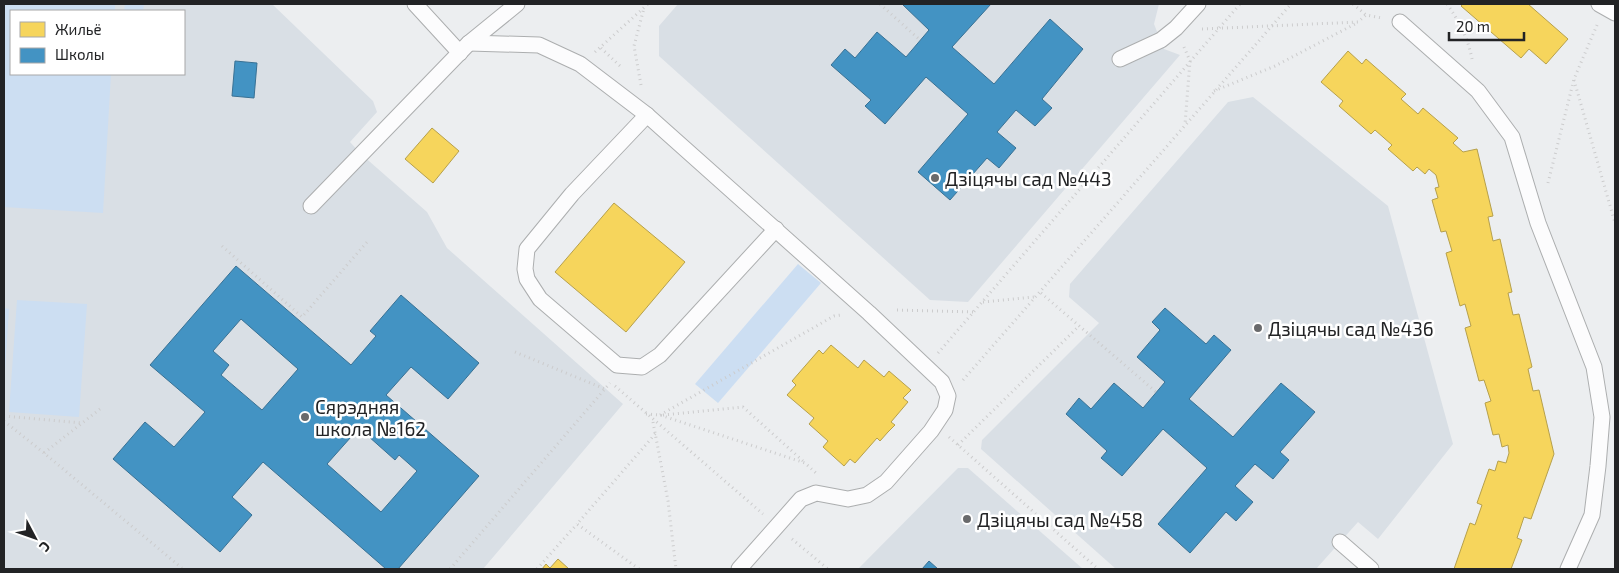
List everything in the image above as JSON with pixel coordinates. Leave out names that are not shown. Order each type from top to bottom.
[{"type":"lane","points":[[415,4],[465,48],[539,46],[580,64],[648,115],[869,313],[942,382],[948,396],[945,410],[931,431],[886,482],[868,495],[848,499],[816,493],[801,499],[739,569]]},
{"type":"lane","points":[[311,206],[465,48],[517,4]]},
{"type":"lane","points":[[1120,59],[1161,40],[1176,28],[1198,4]]},
{"type":"lane","points":[[1400,22],[1478,91],[1512,137],[1538,223],[1594,366],[1602,417],[1592,515],[1568,569]]},
{"type":"lane","points":[[648,115],[572,194],[527,249],[525,269],[527,279],[540,299],[617,365],[642,367],[660,355],[776,229]]},
{"type":"lane","points":[[1340,542],[1371,569]]},
{"type":"path","points":[[580,64],[648,4]]},
{"type":"path","points":[[880,4],[920,40]]},
{"type":"path","points":[[926,366],[1240,4]]},
{"type":"path","points":[[948,396],[1034,297],[1041,293],[1213,91],[1291,4]]},
{"type":"path","points":[[1353,4],[1366,15],[1400,22]]},
{"type":"path","points":[[1447,4],[1470,44],[1478,91]]},
{"type":"path","points":[[644,8],[634,46],[648,115]]},
{"type":"path","points":[[1547,184],[1574,79],[1606,8]]},
{"type":"path","points":[[1213,91],[1275,66],[1358,22],[1366,15]]},
{"type":"path","points":[[1185,124],[1190,61],[1176,28],[1219,29],[1358,22]]},
{"type":"path","points":[[1574,79],[1615,222]]},
{"type":"path","points":[[222,246],[302,317],[367,242]]},
{"type":"path","points":[[1041,293],[1156,392]]},
{"type":"path","points":[[982,302],[1034,297]]},
{"type":"path","points":[[660,415],[834,316],[897,310],[973,312]]},
{"type":"path","points":[[958,445],[1080,326]]},
{"type":"path","points":[[515,352],[605,389]]},
{"type":"path","points":[[450,569],[611,382],[653,421],[828,569]]},
{"type":"path","points":[[646,414],[660,415],[743,407],[814,473],[824,474]]},
{"type":"path","points":[[44,453],[100,409]]},
{"type":"path","points":[[660,415],[805,463]]},
{"type":"path","points":[[4,416],[82,423]]},
{"type":"path","points":[[4,421],[183,569]]},
{"type":"path","points":[[653,421],[668,501],[676,569]]},
{"type":"path","points":[[942,431],[1098,569]]},
{"type":"path","points":[[537,569],[656,433]]},
{"type":"path","points":[[576,524],[639,569]]},
{"type":"shaded area","points":[[4,4],[272,4],[373,101],[377,112],[350,142],[427,212],[447,248],[623,404],[483,569],[4,569]]},
{"type":"shaded area","points":[[4,4],[115,4],[115,10],[10,10],[10,75],[111,75],[103,213],[4,207]]},
{"type":"shaded area","points":[[125,4],[144,4],[143,10],[124,10]]},
{"type":"shaded area","name":"Дзіцячы сад №443","points":[[678,4],[1159,4],[1154,24],[1164,49],[1180,55],[968,302],[930,300],[659,56],[659,26]]},
{"type":"shaded area","name":"Дзіцячы сад №436","points":[[1253,97],[1388,206],[1453,444],[1378,539],[1358,522],[1316,569],[1116,569],[981,449],[982,440],[1099,323],[1069,297],[1070,284],[1228,102]]},
{"type":"shaded area","points":[[798,264],[821,283],[718,403],[695,384]]},
{"type":"shaded area","points":[[17,300],[87,304],[79,417],[9,412]]},
{"type":"shaded area","points":[[4,308],[9,309],[4,386]]},
{"type":"shaded area","name":"Дзіцячы сад №458","points":[[958,468],[968,468],[1083,569],[858,569]]},
{"type":"building: Жильё","points":[[1463,4],[1528,4],[1568,39],[1546,64],[1529,49],[1521,58],[1461,6]]},
{"type":"building: Жильё","points":[[1348,51],[1362,64],[1366,59],[1406,94],[1401,99],[1418,114],[1423,108],[1458,138],[1453,143],[1463,152],[1477,149],[1493,216],[1488,217],[1493,241],[1500,239],[1512,292],[1508,293],[1513,315],[1519,314],[1532,367],[1528,369],[1533,391],[1539,390],[1554,454],[1531,519],[1524,517],[1517,538],[1522,540],[1511,569],[1454,569],[1470,523],[1475,525],[1482,505],[1477,503],[1489,469],[1495,471],[1498,461],[1506,463],[1509,453],[1508,445],[1502,447],[1499,434],[1493,435],[1485,403],[1491,401],[1484,380],[1479,381],[1465,328],[1471,326],[1465,304],[1460,306],[1446,253],[1452,251],[1446,231],[1441,232],[1432,200],[1438,198],[1435,188],[1439,187],[1436,175],[1429,169],[1425,174],[1417,167],[1413,171],[1388,149],[1392,145],[1375,130],[1371,134],[1339,106],[1343,101],[1321,82]]},
{"type":"building: Жильё","points":[[432,128],[459,151],[433,183],[405,159]]},
{"type":"building: Жильё","points":[[614,203],[685,262],[626,332],[555,272]]},
{"type":"building: Жильё","points":[[831,345],[858,368],[864,360],[884,377],[889,371],[911,390],[903,398],[908,402],[891,422],[895,425],[880,441],[877,438],[855,463],[850,459],[844,466],[823,447],[828,441],[809,424],[814,418],[787,395],[796,385],[792,381],[819,350],[823,354]]},
{"type":"building: Жильё","points":[[558,559],[569,569],[542,569],[546,564],[550,568]]},
{"type":"building: Школы","points":[[902,4],[991,4],[952,47],[994,84],[1050,19],[1083,49],[1042,99],[1052,108],[1035,126],[1016,110],[997,132],[1016,148],[999,168],[987,158],[950,200],[918,172],[968,114],[926,77],[885,124],[865,106],[871,100],[831,65],[845,49],[855,58],[877,32],[906,57],[929,30]]},
{"type":"building: Школы","points":[[235,61],[257,63],[254,98],[232,96]]},
{"type":"building: Школы","name":"Сярэдняя школа №162","points":[[236,266],[351,365],[376,336],[370,331],[401,295],[479,363],[448,399],[411,367],[386,395],[479,476],[398,569],[386,569],[263,462],[232,497],[252,515],[220,552],[113,459],[145,422],[174,447],[205,412],[150,365]],"holes":[[[241,319],[298,369],[262,410],[221,375],[229,365],[213,351]],[[359,428],[395,460],[399,455],[417,471],[381,512],[327,464]]]},
{"type":"building: Школы","points":[[1165,308],[1206,344],[1214,335],[1231,350],[1189,399],[1233,437],[1281,383],[1315,412],[1280,452],[1289,460],[1273,479],[1255,464],[1235,486],[1253,502],[1236,521],[1226,512],[1190,553],[1158,524],[1207,468],[1163,429],[1122,476],[1101,458],[1107,451],[1066,414],[1079,398],[1091,409],[1114,383],[1143,408],[1165,382],[1137,357],[1160,330],[1152,322]]},
{"type":"building: Школы","points":[[929,561],[938,569],[922,569]]},
{"type":"place","name":"Дзіцячы сад №443","points":[[935,178]]},
{"type":"place","name":"Дзіцячы сад №436","points":[[1258,328]]},
{"type":"place","name":"Сярэдняя школа №162","points":[[305,417]]},
{"type":"place","name":"Дзіцячы сад №458","points":[[967,519]]}]
